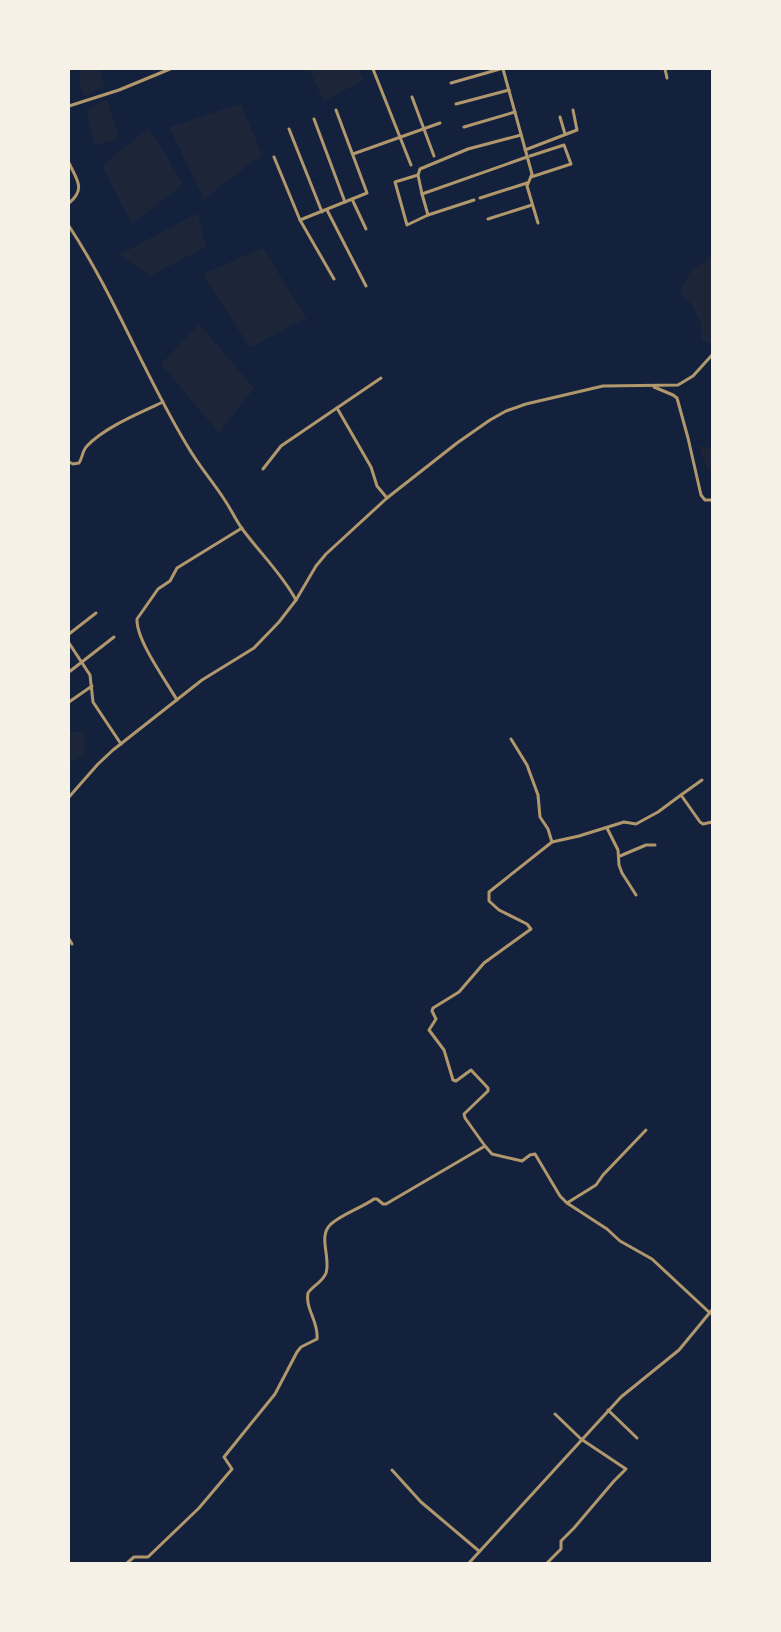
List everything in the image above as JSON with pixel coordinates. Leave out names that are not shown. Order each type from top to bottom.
[{"type":"street","points":[[69,106],[119,90],[170,69]]},
{"type":"street","points":[[373,69],[411,164]]},
{"type":"street","points":[[451,83],[500,69]]},
{"type":"street","points":[[503,69],[525,150],[528,156],[531,177]]},
{"type":"street","points":[[665,69],[667,78]]},
{"type":"street","points":[[456,104],[509,90]]},
{"type":"street","points":[[412,97],[434,156]]},
{"type":"street","points":[[300,220],[367,193],[336,110]]},
{"type":"street","points":[[525,150],[577,130],[573,110]]},
{"type":"street","points":[[464,127],[515,112]]},
{"type":"street","points":[[560,117],[565,134]]},
{"type":"street","points":[[314,119],[345,202]]},
{"type":"street","points":[[353,154],[440,123]]},
{"type":"street","points":[[289,129],[322,212]]},
{"type":"street","points":[[428,215],[418,175],[420,169],[468,149],[521,135]]},
{"type":"street","points":[[422,194],[528,156],[564,145],[571,164],[531,177],[527,183],[480,198]]},
{"type":"street","points":[[274,157],[300,220],[334,279]]},
{"type":"street","points":[[69,163],[80,188],[79,192],[69,203]]},
{"type":"street","points":[[418,175],[395,182],[407,225],[428,215],[474,200]]},
{"type":"street","points":[[527,183],[538,223]]},
{"type":"street","points":[[352,199],[366,229]]},
{"type":"street","points":[[488,219],[532,205]]},
{"type":"street","points":[[327,210],[366,286]]},
{"type":"street","points":[[69,226],[112,299],[163,402],[199,466],[223,497],[242,528],[282,577],[296,600]]},
{"type":"street","points":[[69,797],[98,764],[120,744],[202,680],[254,648],[276,626],[296,600],[316,566],[326,554],[387,498],[457,443],[490,420],[506,412],[573,392],[603,386],[652,386],[678,385],[685,383],[712,355]]},
{"type":"street","points":[[263,469],[280,446],[381,378]]},
{"type":"street","points":[[652,386],[677,398],[701,495],[705,500],[712,500]]},
{"type":"street","points":[[69,462],[73,464],[79,463],[85,448],[90,443],[123,421],[163,402]]},
{"type":"street","points":[[338,408],[371,467],[377,486],[387,498]]},
{"type":"street","points":[[177,700],[151,658],[138,629],[137,619],[158,589],[170,581],[177,568],[242,528]]},
{"type":"street","points":[[69,634],[96,613]]},
{"type":"street","points":[[69,672],[114,637]]},
{"type":"street","points":[[69,643],[90,675],[93,702],[120,744]]},
{"type":"street","points":[[69,702],[92,686]]},
{"type":"street","points":[[511,739],[527,766],[538,795],[540,817],[548,829],[552,842]]},
{"type":"street","points":[[469,1563],[608,1410],[629,1390],[679,1350],[711,1311],[659,1264],[620,1240],[603,1226],[567,1203],[560,1196],[534,1154],[522,1161],[492,1154],[465,1118],[464,1114],[488,1090],[471,1070],[456,1082],[452,1080],[444,1050],[429,1030],[436,1019],[432,1011],[436,1006],[466,986],[484,963],[531,929],[527,924],[497,908],[490,900],[488,895],[491,889],[552,842],[607,828],[624,822],[636,824],[658,812],[702,780]]},
{"type":"street","points":[[681,795],[700,822],[703,824],[712,822]]},
{"type":"street","points":[[607,828],[620,856],[619,865],[636,896]]},
{"type":"street","points":[[620,856],[646,845],[655,845]]},
{"type":"street","points":[[69,939],[72,944]]},
{"type":"street","points":[[567,1203],[596,1185],[602,1175],[646,1130]]},
{"type":"street","points":[[127,1563],[134,1557],[148,1557],[179,1529],[232,1469],[224,1457],[276,1394],[297,1352],[317,1339],[314,1319],[307,1301],[308,1293],[320,1283],[326,1273],[328,1262],[325,1234],[329,1226],[374,1199],[386,1204],[485,1146]]},
{"type":"street","points":[[608,1410],[637,1438]]},
{"type":"street","points":[[547,1563],[561,1549],[561,1541],[597,1503],[614,1481],[626,1470],[581,1439],[555,1414]]},
{"type":"street","points":[[392,1470],[421,1502],[479,1551]]},
{"type":"street","points":[[472,1559],[476,1563]]},
{"type":"shaded area","points":[[81,69],[99,69],[105,85],[84,97],[79,80]]},
{"type":"shaded area","points":[[309,69],[358,69],[364,80],[324,101]]},
{"type":"shaded area","points":[[107,99],[119,138],[95,146],[86,110]]},
{"type":"shaded area","points":[[241,104],[262,155],[204,199],[169,127]]},
{"type":"shaded area","points":[[149,128],[183,184],[132,224],[102,166]]},
{"type":"shaded area","points":[[198,213],[206,247],[150,276],[120,254]]},
{"type":"shaded area","points":[[263,248],[310,324],[304,319],[250,348],[203,274]]},
{"type":"shaded area","points":[[712,256],[712,344],[701,340],[701,326],[697,314],[694,308],[680,292],[691,271]]},
{"type":"shaded area","points":[[199,324],[254,388],[219,433],[161,364]]},
{"type":"shaded area","points":[[699,446],[712,448],[712,469],[707,468]]},
{"type":"shaded area","points":[[83,731],[85,754],[69,763],[69,733]]}]
